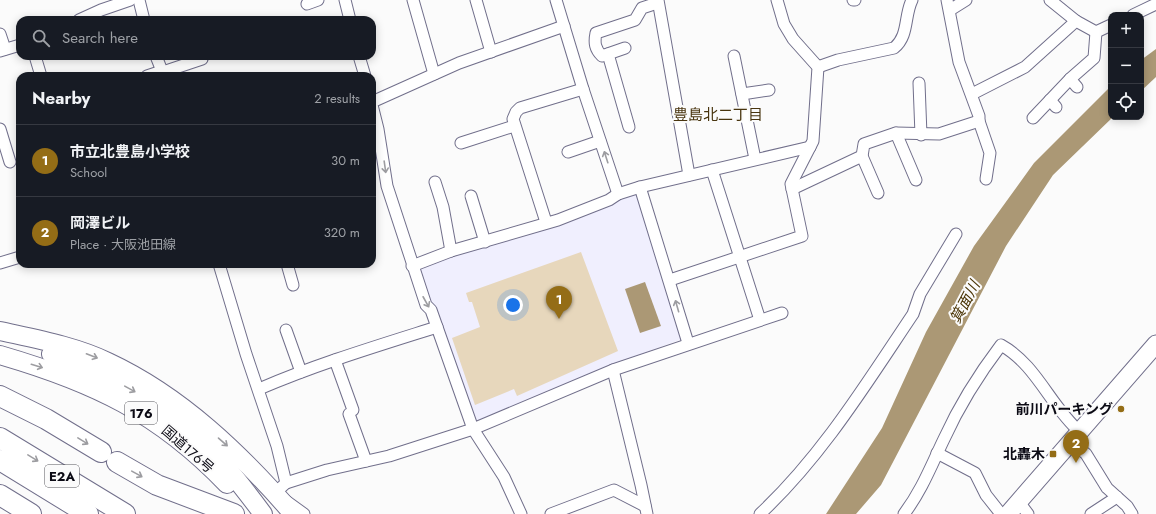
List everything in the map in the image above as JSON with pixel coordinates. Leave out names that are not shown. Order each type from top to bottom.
[{"type":"highway","points":[[0,331],[78,350],[108,362],[178,403],[239,456],[280,488],[293,514]]},
{"type":"highway","points":[[0,339],[30,347],[96,371],[130,388],[164,409],[202,441],[225,465],[264,514]]},
{"type":"highway","name":"国道176号","points":[[0,355],[54,371],[91,386],[129,405],[158,423],[216,472],[255,514]]},
{"type":"highway","points":[[0,396],[46,419],[157,485],[195,514]]},
{"type":"highway","name":"E2A","points":[[0,438],[125,514]]},
{"type":"highway","name":"E2A","points":[[0,460],[88,514]]},
{"type":"highway","points":[[157,485],[234,514]]},
{"type":"highway","points":[[0,495],[31,514]]},
{"type":"main road","points":[[1018,510],[1076,437],[1156,344]]},
{"type":"street","points":[[88,16],[130,0]]},
{"type":"street","points":[[139,0],[143,16]]},
{"type":"street","points":[[345,0],[349,16]]},
{"type":"street","points":[[413,0],[434,74]]},
{"type":"street","points":[[476,0],[491,52]]},
{"type":"street","points":[[556,0],[583,89],[618,194]]},
{"type":"street","points":[[670,280],[802,236],[792,184],[810,147],[814,131],[818,67],[793,39],[784,24],[777,0]]},
{"type":"street","points":[[818,67],[838,60],[894,48],[905,34],[907,10],[912,0]]},
{"type":"street","points":[[966,0],[948,5],[959,62],[972,94],[990,153],[986,179]]},
{"type":"street","points":[[1050,0],[1076,20],[1096,32]]},
{"type":"street","points":[[625,48],[602,56],[597,51],[594,42],[596,33],[634,20],[642,8],[657,2],[690,175]]},
{"type":"street","points":[[1139,12],[1156,4]]},
{"type":"street","points":[[972,94],[1025,67],[1076,20]]},
{"type":"street","points":[[376,100],[459,62],[564,26]]},
{"type":"street","points":[[1096,32],[1108,26]]},
{"type":"street","points":[[1033,118],[1053,104],[1074,83],[1094,58],[1096,32]]},
{"type":"street","points":[[0,34],[2,50],[16,46]]},
{"type":"street","points":[[608,54],[629,127]]},
{"type":"street","points":[[734,56],[755,159]]},
{"type":"street","points":[[37,60],[41,72]]},
{"type":"street","points":[[158,60],[163,72]]},
{"type":"street","points":[[166,72],[199,60]]},
{"type":"street","points":[[361,60],[363,72]]},
{"type":"street","points":[[919,83],[921,134]]},
{"type":"street","points":[[546,222],[513,119],[516,112],[520,108],[583,89]]},
{"type":"street","points":[[742,94],[769,90]]},
{"type":"street","points":[[878,193],[862,156],[864,144],[896,133],[939,134],[979,121]]},
{"type":"street","points":[[461,143],[514,126]]},
{"type":"street","points":[[0,129],[10,162]]},
{"type":"street","points":[[896,133],[916,180]]},
{"type":"street","points":[[376,135],[387,186],[412,266],[426,305],[431,310],[473,429],[504,477],[521,514]]},
{"type":"street","points":[[568,152],[600,141]]},
{"type":"street","points":[[412,266],[451,251],[570,216],[609,200],[618,194],[640,187],[755,159],[767,159],[810,147]]},
{"type":"street","points":[[792,189],[862,156]]},
{"type":"street","points":[[712,170],[760,320]]},
{"type":"street","points":[[435,182],[443,207],[451,251]]},
{"type":"street","points":[[640,187],[670,280],[688,343]]},
{"type":"street","points":[[471,196],[485,242]]},
{"type":"street","points":[[760,514],[786,489],[833,431],[913,314],[920,294],[956,234]]},
{"type":"street","points":[[0,263],[16,258]]},
{"type":"street","points":[[220,268],[246,354],[259,389],[280,488],[304,514]]},
{"type":"street","points":[[288,268],[293,285]]},
{"type":"street","points":[[280,488],[327,470],[390,456],[473,429],[613,370],[688,343],[782,313]]},
{"type":"street","points":[[259,389],[335,360],[437,327]]},
{"type":"street","points":[[286,330],[301,372]]},
{"type":"street","points":[[904,514],[917,497],[937,453],[974,386],[1001,345],[1016,355],[1029,367],[1067,421],[1107,488],[1132,514]]},
{"type":"street","points":[[335,360],[366,461]]},
{"type":"street","points":[[613,370],[646,510]]},
{"type":"street","points":[[937,453],[975,473],[986,495],[1001,514]]},
{"type":"street","points":[[551,514],[614,490],[646,510]]},
{"type":"street","points":[[1092,514],[1117,497]]},
{"type":"shaded area","points":[[635,194],[640,197],[682,339],[628,359],[481,422],[474,419],[434,304],[429,301],[418,271],[424,266]]},
{"type":"shaded area","points":[[581,252],[618,351],[517,396],[514,389],[475,405],[452,338],[480,327],[472,302],[469,302],[466,293]]},
{"type":"water","points":[[1156,49],[1156,77],[1144,88],[1144,84],[1144,58]]},
{"type":"water","name":"箕面川","points":[[1108,89],[1108,120],[1110,120],[1053,175],[1006,246],[881,485],[856,514],[826,514],[882,428],[926,332],[974,246],[1034,163]]},
{"type":"water","points":[[645,282],[661,326],[640,333],[625,289]]},
{"type":"place","name":"市立北豊島小学校","points":[[559,319]]},
{"type":"place","name":"前川パーキング","points":[[1121,409]]},
{"type":"place","name":"北轟木","points":[[1053,454]]},
{"type":"place","name":"岡澤ビル","points":[[1076,463]]},
{"type":"district","name":"豊島北二丁目","points":[[718,115]]}]
